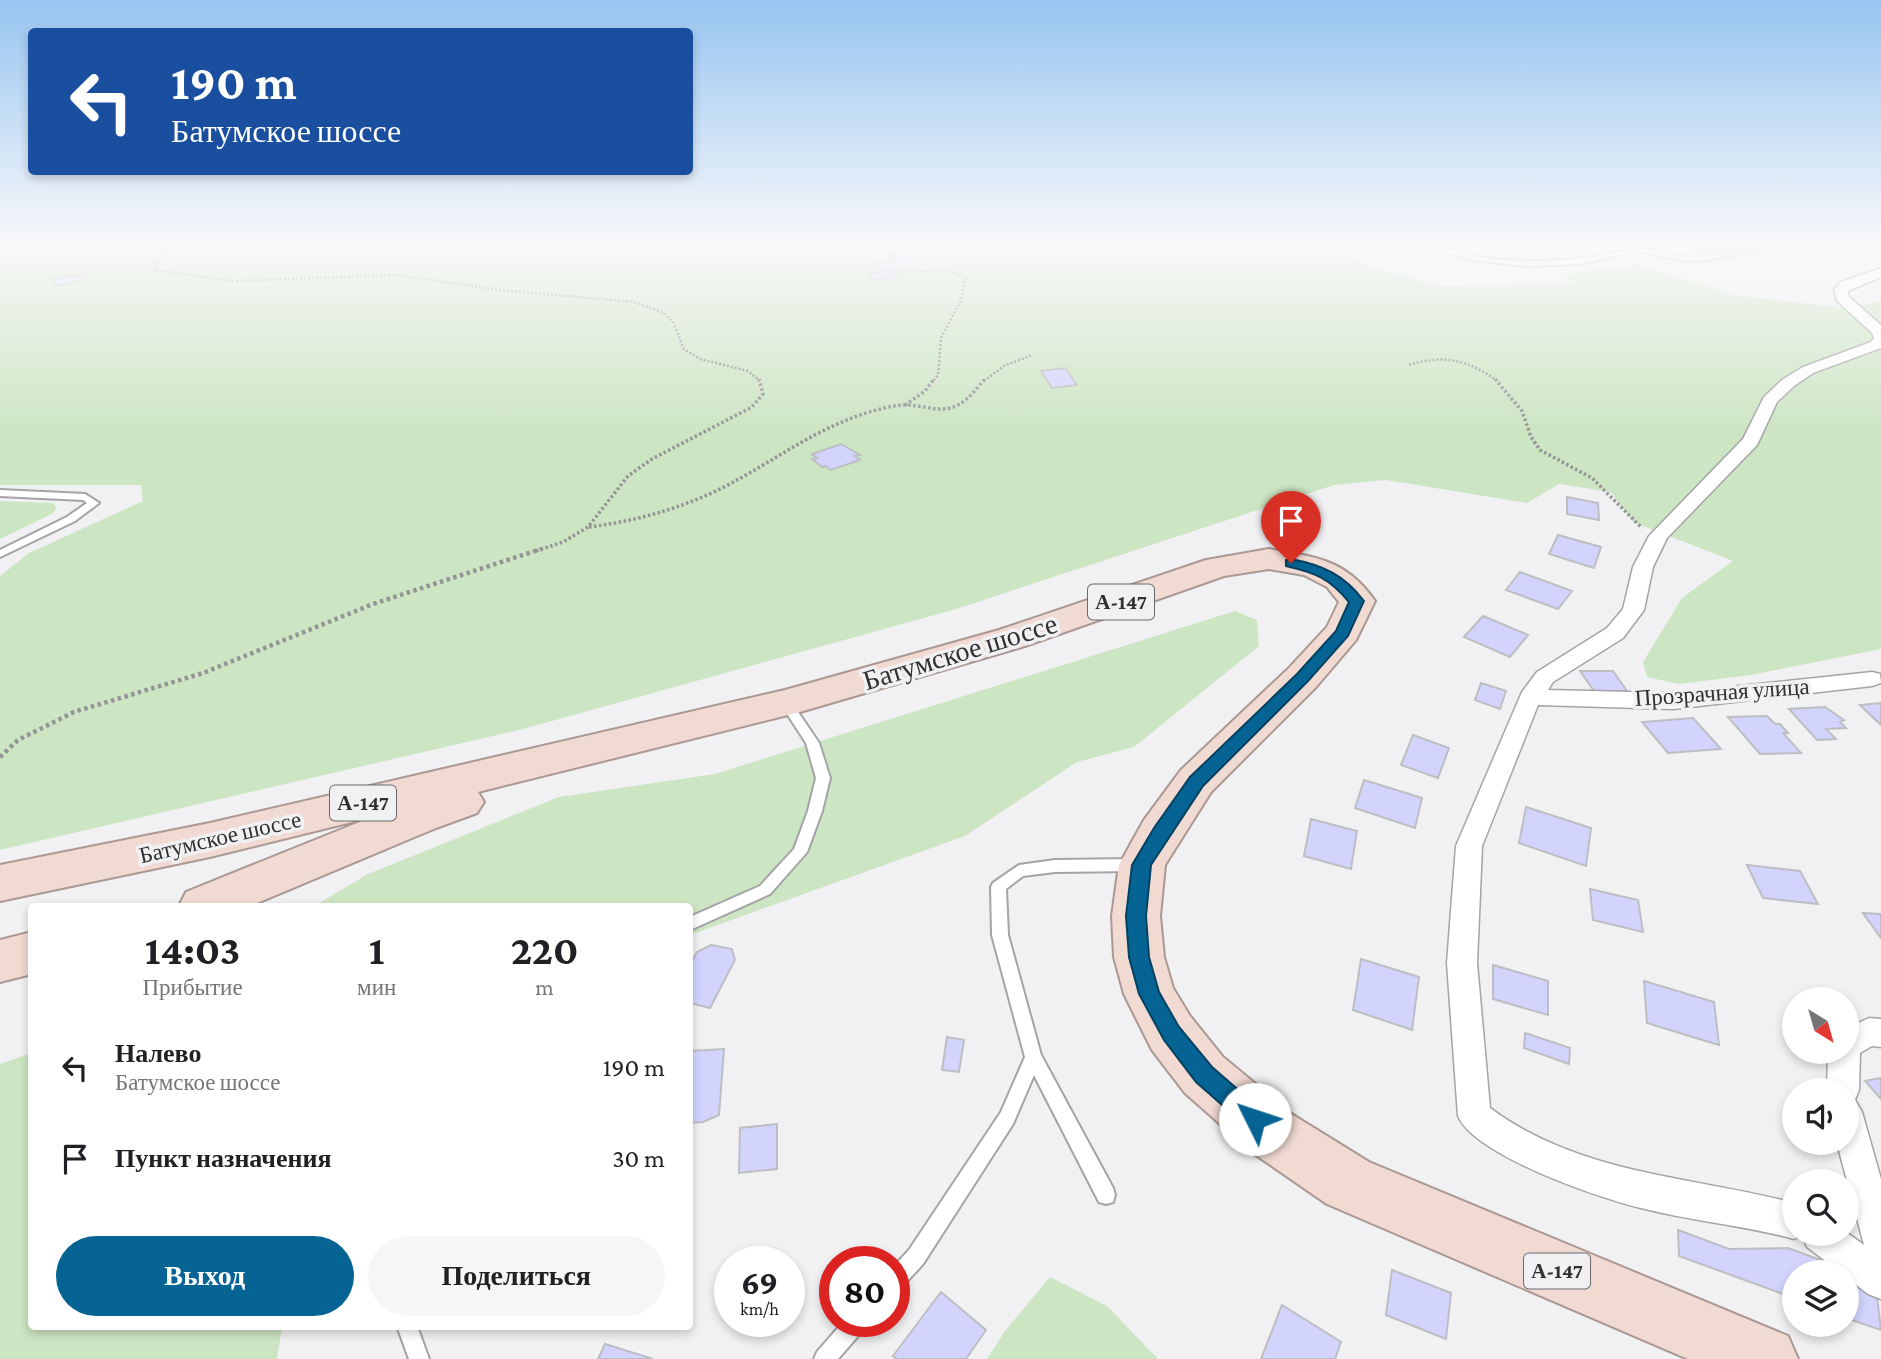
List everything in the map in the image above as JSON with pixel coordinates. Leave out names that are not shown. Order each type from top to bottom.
[{"type":"highway","name":"Батумское шоссе","points":[[0,883],[253,830],[786,703],[1012,638],[1218,568],[1269,559],[1314,567],[1339,580],[1357,601],[1343,632],[1302,678],[1196,781],[1160,832],[1142,865],[1136,916],[1139,957],[1149,994],[1171,1033],[1204,1075],[1273,1134],[1348,1183],[1765,1359]]},
{"type":"highway","name":"Батумское шоссе","points":[[218,901],[420,816],[724,718]]},
{"type":"highway","points":[[218,901],[258,876],[271,857],[271,839],[253,830]]},
{"type":"highway","points":[[0,961],[28,954]]},
{"type":"street","points":[[1782,1219],[1642,1191],[1587,1174],[1504,1139],[1474,1116],[1462,963],[1469,846],[1530,697],[1545,677],[1615,633],[1633,610],[1643,567],[1662,534],[1720,476],[1751,440],[1769,400],[1808,370],[1876,345],[1881,338],[1879,331],[1854,308]]},
{"type":"street","name":"Прозрачная улица","points":[[1530,697],[1673,701],[1872,679]]},
{"type":"street","points":[[1859,1037],[1868,1032],[1881,1033]]},
{"type":"street","points":[[1857,1155],[1881,1243]]},
{"type":"street","points":[[1836,1246],[1881,1281]]},
{"type":"lane","points":[[0,493],[85,497],[94,503],[71,519],[0,554]]},
{"type":"lane","points":[[693,923],[765,890],[800,852],[816,811],[823,778],[812,743],[786,703]]},
{"type":"lane","points":[[1106,1195],[1033,1057],[999,935],[998,887],[1019,871],[1055,866],[1142,865]]},
{"type":"lane","points":[[910,1264],[1007,1118],[1033,1057]]},
{"type":"lane","points":[[408,1330],[419,1359]]},
{"type":"lane","points":[[824,1359],[844,1337]]},
{"type":"path","points":[[0,757],[18,740],[74,712],[202,673],[373,604],[564,542],[588,527],[628,477],[652,459],[752,407],[763,394],[759,379],[748,371],[700,359],[684,349],[673,322],[664,313],[652,308]]},
{"type":"path","points":[[905,405],[925,391],[938,375],[941,338],[957,308]]},
{"type":"path","points":[[588,527],[620,524],[658,514],[722,488],[826,428],[873,412],[905,405],[937,409],[953,407],[964,401],[992,373],[1016,359],[1032,355]]},
{"type":"path","points":[[1409,365],[1424,358],[1449,356],[1470,364],[1499,382],[1521,410],[1538,449],[1592,478],[1619,502],[1632,520],[1641,527],[1662,534]]},
{"type":"green space","points":[[0,308],[1881,308],[1881,649],[1751,675],[1679,684],[1647,677],[1643,662],[1682,598],[1733,561],[1633,522],[1611,492],[1559,484],[1527,503],[1386,480],[1334,485],[953,610],[523,729],[0,850],[0,576],[29,553],[143,501],[141,485],[0,485]]},
{"type":"green space","points":[[0,501],[53,503],[57,508],[52,514],[0,539]]},
{"type":"green space","points":[[1235,611],[1257,620],[1259,646],[1134,747],[1077,762],[965,836],[693,934],[693,903],[319,903],[368,874],[559,797],[715,774]]},
{"type":"green space","points":[[28,1054],[28,1330],[282,1330],[277,1359],[0,1359],[0,1064]]},
{"type":"green space","points":[[1050,1277],[1107,1306],[1158,1359],[987,1359],[1005,1331]]},
{"type":"building","points":[[1065,368],[1077,385],[1052,388],[1041,371]]},
{"type":"building","points":[[841,444],[860,455],[855,456],[860,460],[831,470],[812,459],[817,458],[812,454]]},
{"type":"building","points":[[1567,497],[1598,503],[1599,520],[1567,514]]},
{"type":"building","points":[[1558,535],[1601,547],[1594,568],[1549,554]]},
{"type":"building","points":[[1520,572],[1572,591],[1558,609],[1506,590]]},
{"type":"building","points":[[1483,616],[1528,635],[1510,657],[1464,637]]},
{"type":"building","points":[[1580,671],[1613,671],[1627,691],[1594,691]]},
{"type":"building","points":[[1481,683],[1506,691],[1500,709],[1475,700]]},
{"type":"building","points":[[1881,703],[1881,725],[1860,705]]},
{"type":"building","points":[[1825,707],[1844,720],[1840,722],[1846,728],[1826,729],[1836,739],[1817,740],[1789,709]]},
{"type":"building","points":[[1767,716],[1775,724],[1780,724],[1788,733],[1783,733],[1801,753],[1760,754],[1728,717]]},
{"type":"building","points":[[1693,718],[1721,749],[1668,753],[1642,722]]},
{"type":"building","points":[[1413,735],[1449,748],[1438,778],[1401,765]]},
{"type":"building","points":[[1364,780],[1422,798],[1415,828],[1355,808]]},
{"type":"building","points":[[1526,807],[1591,828],[1586,866],[1519,843]]},
{"type":"building","points":[[1311,819],[1357,831],[1351,869],[1304,856]]},
{"type":"building","points":[[1747,865],[1800,871],[1818,904],[1763,898]]},
{"type":"building","points":[[1590,889],[1638,900],[1643,932],[1593,920]]},
{"type":"building","points":[[1863,913],[1881,914],[1881,938]]},
{"type":"building","points":[[711,945],[732,949],[735,960],[710,1008],[693,1004],[693,959],[697,952]]},
{"type":"building","points":[[1361,959],[1419,977],[1412,1030],[1353,1010]]},
{"type":"building","points":[[1493,965],[1548,981],[1548,1015],[1493,999]]},
{"type":"building","points":[[1644,981],[1714,1002],[1719,1045],[1647,1023]]},
{"type":"building","points":[[1525,1033],[1570,1048],[1569,1064],[1524,1048]]},
{"type":"building","points":[[947,1037],[964,1040],[959,1072],[942,1070]]},
{"type":"building","points":[[724,1049],[719,1115],[703,1122],[693,1123],[693,1051]]},
{"type":"building","points":[[1881,1078],[1881,1099],[1865,1081]]},
{"type":"building","points":[[777,1124],[777,1169],[739,1173],[740,1128]]},
{"type":"building","points":[[1678,1230],[1729,1249],[1788,1248],[1821,1260],[1782,1260],[1782,1294],[1679,1256]]},
{"type":"building","points":[[1392,1270],[1451,1293],[1446,1339],[1386,1315]]},
{"type":"building","points":[[1859,1274],[1875,1280],[1881,1330],[1859,1322]]},
{"type":"building","points":[[941,1292],[986,1330],[966,1359],[897,1359],[893,1356],[910,1337]]},
{"type":"building","points":[[1282,1305],[1341,1342],[1335,1359],[1261,1359]]},
{"type":"building","points":[[605,1344],[653,1359],[598,1359]]},
{"type":"route","points":[[1255,1119],[1204,1075],[1171,1033],[1149,994],[1139,957],[1136,916],[1142,865],[1160,832],[1196,781],[1302,678],[1343,632],[1357,601],[1339,580],[1314,567],[1291,563]]}]
